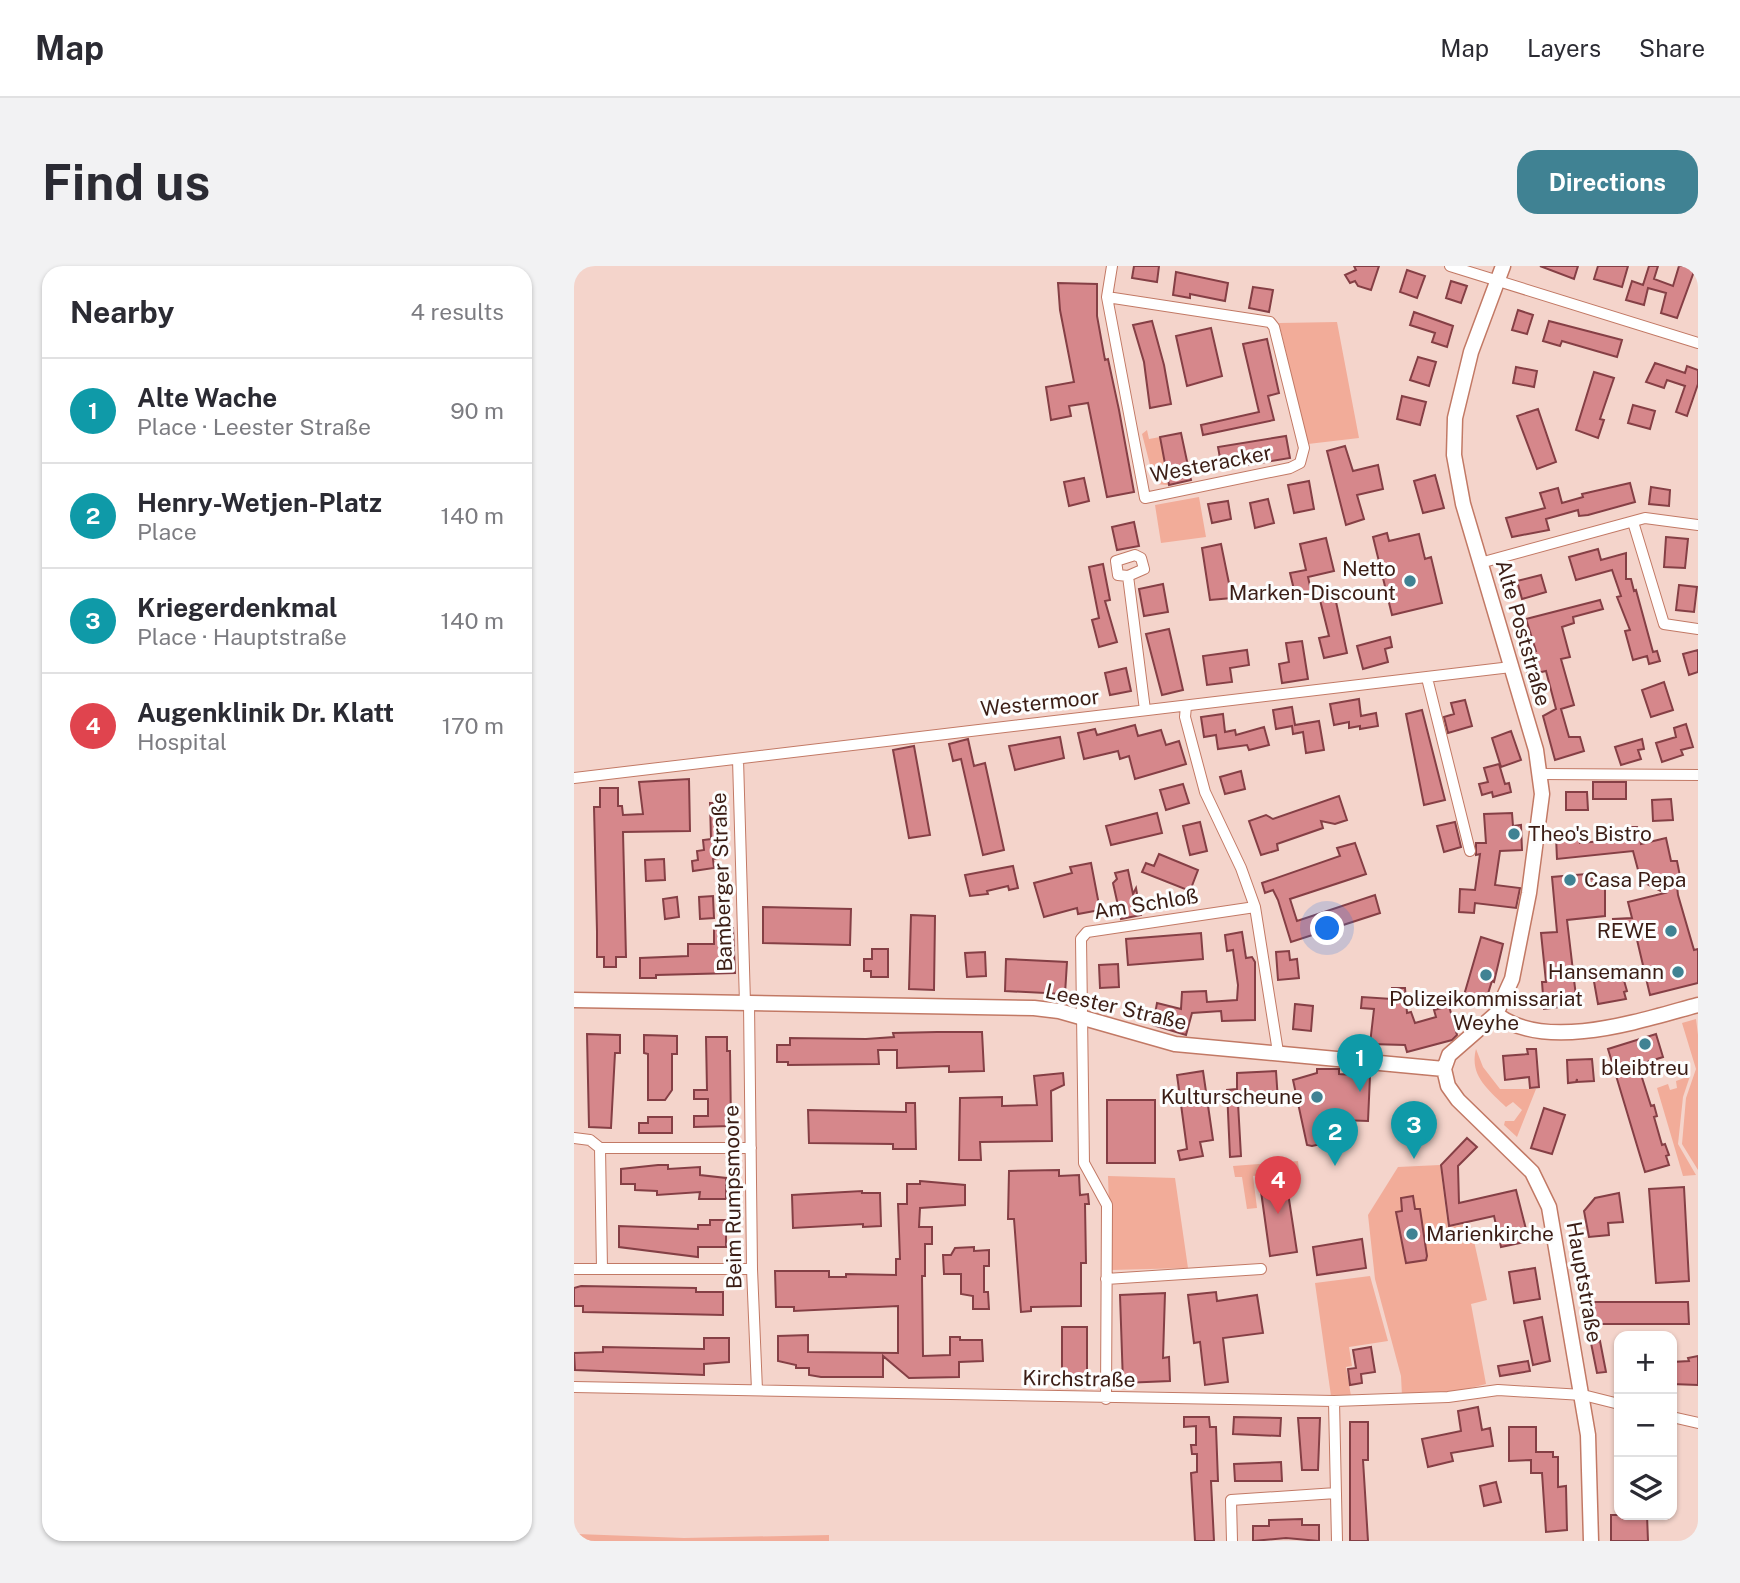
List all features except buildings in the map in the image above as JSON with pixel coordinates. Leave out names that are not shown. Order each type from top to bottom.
[{"type":"main road","name":"Alte Poststraße","points":[[1496,1014],[1512,979],[1529,893],[1539,831],[1541,774],[1457,477],[1455,418],[1471,352],[1501,273]]},
{"type":"main road","name":"Leester Straße","points":[[574,1000],[1034,1008],[1082,1017],[1175,1044],[1444,1069]]},
{"type":"main road","points":[[1444,1069],[1445,1061],[1454,1049],[1496,1014],[1518,1028],[1535,1032],[1591,1030],[1698,1004]]},
{"type":"main road","name":"Hauptstraße","points":[[1444,1069],[1444,1079],[1458,1100],[1519,1158],[1540,1186],[1556,1237],[1588,1435],[1591,1541]]},
{"type":"street","name":"Westeracker","points":[[1107,297],[1270,322],[1274,327],[1304,448],[1300,463],[1290,468],[1145,498],[1107,297],[1112,266]]},
{"type":"street","points":[[1450,266],[1501,273],[1698,343]]},
{"type":"street","points":[[1480,563],[1645,518],[1698,525]]},
{"type":"street","points":[[1633,522],[1664,624],[1698,629]]},
{"type":"street","points":[[1128,576],[1145,710]]},
{"type":"street","name":"Westermoor","points":[[574,778],[1511,667]]},
{"type":"street","points":[[1427,678],[1470,851]]},
{"type":"street","points":[[1186,706],[1185,717],[1205,792],[1241,867],[1255,907],[1278,1052]]},
{"type":"street","name":"Bamberger Straße","points":[[738,759],[747,1003]]},
{"type":"street","points":[[1541,774],[1698,775]]},
{"type":"street","name":"Am Schloß","points":[[1106,1399],[1107,1201],[1084,1163],[1081,939],[1087,932],[1255,907]]},
{"type":"street","name":"Beim Rumpsmoore","points":[[747,1003],[757,1390]]},
{"type":"street","points":[[574,1138],[590,1140],[600,1148],[751,1148]]},
{"type":"street","points":[[600,1148],[602,1269]]},
{"type":"street","points":[[574,1269],[752,1269]]},
{"type":"street","points":[[1106,1279],[1261,1269]]},
{"type":"street","name":"Kirchstraße","points":[[574,1387],[1106,1399],[1334,1401],[1448,1397],[1499,1390],[1583,1395],[1614,1403]]},
{"type":"street","points":[[1334,1401],[1337,1541]]},
{"type":"street","points":[[1677,1418],[1698,1423]]},
{"type":"street","points":[[1232,1541],[1231,1500],[1336,1493]]},
{"type":"shaded area","points":[[1337,322],[1359,438],[1308,444],[1279,323]]},
{"type":"shaded area","points":[[1147,430],[1149,439],[1160,437],[1168,485],[1155,484],[1142,434]]},
{"type":"shaded area","points":[[1199,497],[1206,537],[1161,543],[1155,505]]},
{"type":"shaded area","points":[[1696,1019],[1698,1170],[1682,1144],[1686,1098],[1696,1069],[1682,1023]]},
{"type":"shaded area","points":[[1476,1049],[1483,1067],[1500,1089],[1536,1089],[1517,1137],[1504,1125],[1505,1121],[1514,1121],[1522,1110],[1513,1102],[1506,1107],[1482,1082],[1475,1067]]},
{"type":"shaded area","points":[[1690,1076],[1683,1097],[1678,1144],[1696,1175],[1683,1176],[1657,1088],[1668,1084],[1670,1090],[1677,1088],[1676,1081]]},
{"type":"shaded area","points":[[1298,1161],[1299,1171],[1253,1176],[1257,1208],[1247,1209],[1242,1177],[1235,1177],[1233,1166]]},
{"type":"shaded area","points":[[1440,1165],[1448,1227],[1470,1223],[1487,1300],[1471,1304],[1486,1384],[1448,1394],[1402,1396],[1401,1376],[1375,1279],[1368,1215],[1398,1167]]},
{"type":"shaded area","points":[[1108,1176],[1175,1178],[1188,1268],[1111,1270]]},
{"type":"shaded area","points":[[1370,1276],[1388,1341],[1349,1347],[1352,1366],[1346,1367],[1351,1396],[1331,1396],[1315,1283]]},
{"type":"shaded area","points":[[577,1534],[684,1538],[829,1535],[829,1541],[577,1541]]},
{"type":"place","name":"Netto Marken-Discount","points":[[1410,581]]},
{"type":"place","name":"Theo's Bistro","points":[[1514,834]]},
{"type":"place","name":"Casa Pepa","points":[[1570,880]]},
{"type":"place","name":"REWE","points":[[1671,931]]},
{"type":"place","name":"Hansemann","points":[[1678,972]]},
{"type":"place","name":"Polizeikommissariat Weyhe","points":[[1486,975]]},
{"type":"place","name":"bleibtreu","points":[[1645,1044]]},
{"type":"place","name":"Alte Wache","points":[[1360,1092]]},
{"type":"place","name":"Kulturscheune","points":[[1317,1097]]},
{"type":"place","name":"Kriegerdenkmal","points":[[1414,1159]]},
{"type":"place","name":"Henry-Wetjen-Platz","points":[[1335,1166]]},
{"type":"place","name":"Augenklinik Dr. Klatt","points":[[1278,1214]]},
{"type":"place","name":"Marienkirche","points":[[1412,1234]]}]
